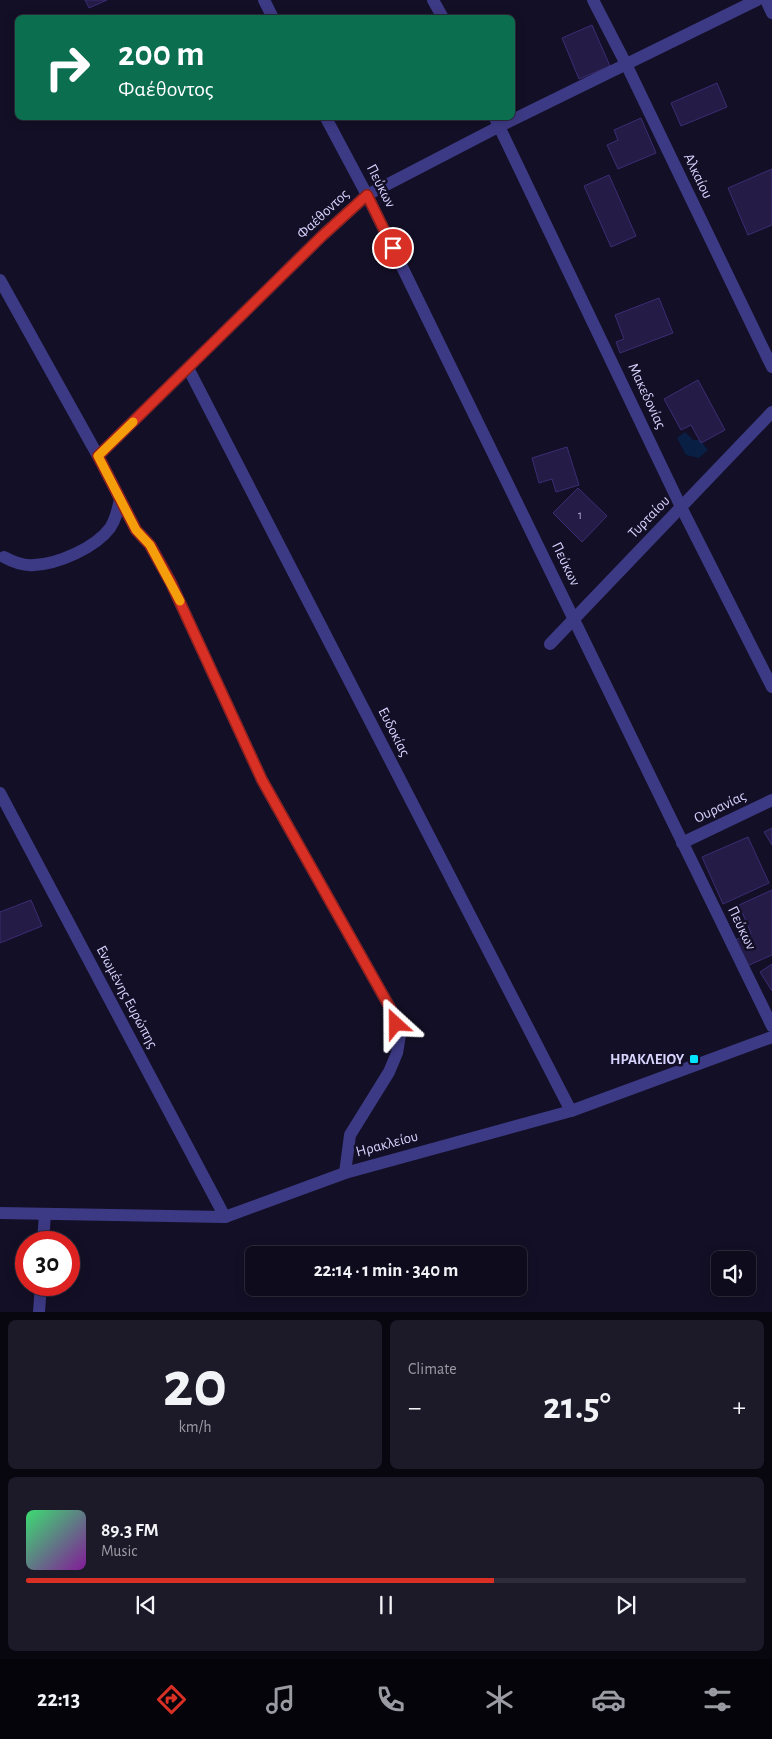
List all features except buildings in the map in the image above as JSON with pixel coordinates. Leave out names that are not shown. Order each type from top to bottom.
[{"type":"street","points":[[264,0],[272,15]]},
{"type":"street","points":[[433,0],[440,15]]},
{"type":"street","name":"Αλκαίου","points":[[593,0],[626,64],[772,367]]},
{"type":"street","name":"Φαέθοντος","points":[[515,114],[626,64],[757,0]]},
{"type":"street","points":[[766,0],[772,13]]},
{"type":"street","name":"Πεύκων","points":[[327,120],[367,195],[772,1026]]},
{"type":"street","name":"Φαέθοντος","points":[[98,456],[367,195],[497,122]]},
{"type":"street","name":"Μακεδονίας","points":[[497,122],[681,507],[772,688]]},
{"type":"street","points":[[0,280],[98,456],[136,530],[150,545],[171,583],[262,780],[393,1013],[400,1035],[397,1053],[389,1072],[350,1135],[346,1173]]},
{"type":"street","name":"Ευδοκίας","points":[[188,368],[571,1111]]},
{"type":"street","name":"Τυρταίου","points":[[550,644],[772,412]]},
{"type":"street","points":[[4,557],[23,564],[34,565],[48,563],[88,547],[101,538],[111,527],[120,499]]},
{"type":"street","name":"Ενωμένης Ευρώπης","points":[[0,793],[225,1216]]},
{"type":"street","name":"Ουρανίας","points":[[682,843],[772,800]]},
{"type":"street","name":"Ηρακλείου","points":[[0,1213],[225,1216],[346,1173],[571,1111],[772,1037]]},
{"type":"street","points":[[44,1231],[45,1214]]},
{"type":"street","points":[[39,1312],[40,1296]]},
{"type":"water","points":[[685,432],[693,440],[700,440],[708,450],[699,458],[686,455],[677,438]]},
{"type":"slow traffic","points":[[133,422],[98,456],[136,530],[150,545],[180,601]]},
{"type":"place","name":"ΗΡΑΚΛΕΙΟΥ","points":[[694,1059]]},
{"type":"route","points":[[393,248],[367,195],[322,236],[98,456],[136,530],[150,545],[171,583],[262,780],[393,1013],[396,1024]]}]
